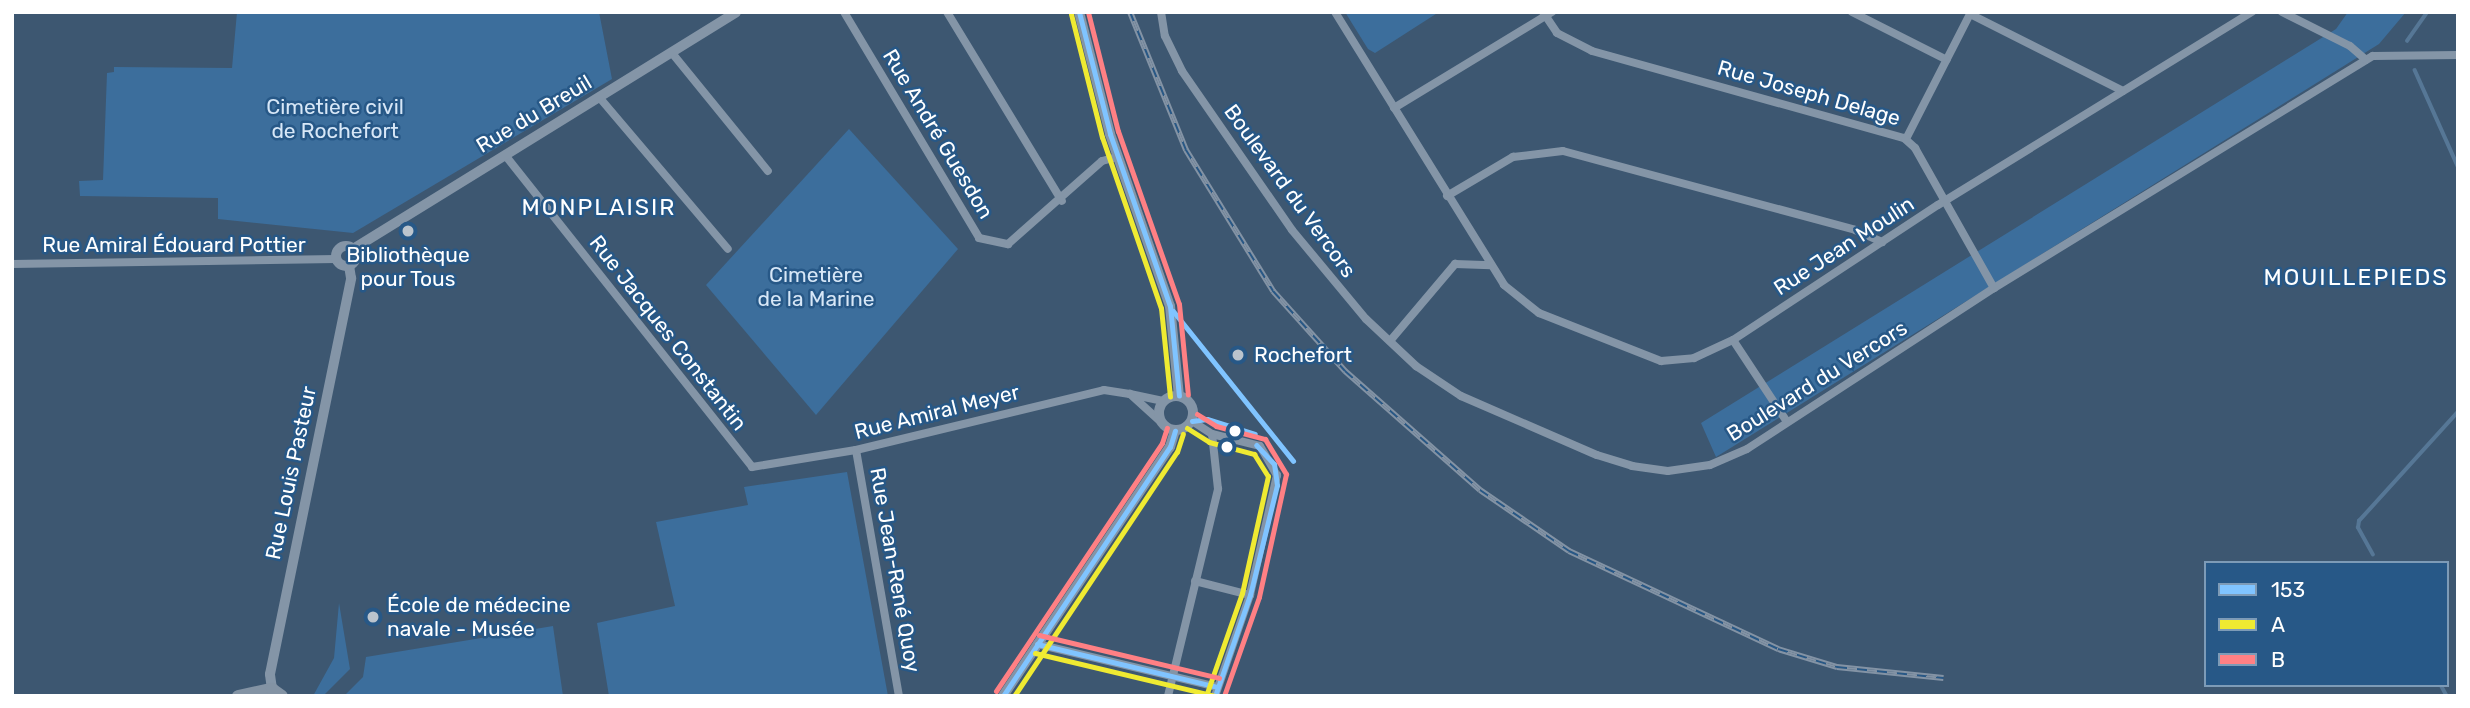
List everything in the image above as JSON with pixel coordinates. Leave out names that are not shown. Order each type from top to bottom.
[{"type":"main road","points":[[238,696],[277,692]]},
{"type":"street","name":"Rue du Breuil","points":[[336,259],[342,246],[353,249],[736,12]]},
{"type":"street","name":"Rue André Guesdon","points":[[844,12],[979,238],[1008,244],[1062,201]]},
{"type":"street","points":[[947,12],[1062,201],[1102,161],[1117,157]]},
{"type":"street","points":[[1079,12],[1117,157],[1170,306],[1180,396],[1191,404],[1192,421]]},
{"type":"street","name":"Boulevard du Vercors","points":[[1161,12],[1165,36],[1182,71],[1292,230],[1390,341],[1416,366],[1461,396],[1632,467],[1668,471],[1710,465],[1747,449],[1994,288],[2369,58]]},
{"type":"street","name":"Rue Jean Moulin","points":[[1335,12],[1465,225],[1491,265],[1525,305],[1642,357],[1661,361],[1694,358],[1732,340],[1945,201],[2252,12]]},
{"type":"street","points":[[1852,12],[1947,60]]},
{"type":"street","points":[[2282,12],[2369,58],[2458,55]]},
{"type":"street","points":[[1906,139],[1970,13],[2123,92]]},
{"type":"street","points":[[1394,108],[1547,14]]},
{"type":"street","name":"Rue Joseph Delage","points":[[1547,14],[1557,33],[1592,51],[1906,139],[1994,288]]},
{"type":"street","points":[[672,52],[768,171]]},
{"type":"street","points":[[599,97],[728,248]]},
{"type":"street","points":[[1447,196],[1513,158],[1563,151],[1856,230],[1882,242]]},
{"type":"street","name":"Rue Jacques Constantin","points":[[505,155],[752,467]]},
{"type":"street","name":"Rue Louis Pasteur","points":[[277,692],[270,674],[351,278],[349,265],[356,256],[353,249]]},
{"type":"street","points":[[336,259],[349,265]]},
{"type":"street","name":"Rue Amiral Édouard Pottier","points":[[12,264],[336,259]]},
{"type":"street","points":[[1390,341],[1455,264],[1491,265]]},
{"type":"street","points":[[1732,340],[1787,422]]},
{"type":"street","name":"Rue Amiral Meyer","points":[[752,467],[856,450],[1104,390],[1164,401]]},
{"type":"street","points":[[1129,394],[1175,431]]},
{"type":"street","points":[[1161,422],[1159,410],[1164,401],[1180,396]]},
{"type":"street","points":[[1003,696],[1170,447],[1175,431],[1192,421]]},
{"type":"street","points":[[1037,645],[1172,676],[1216,691],[1250,596],[1277,475],[1274,464],[1256,445],[1212,434],[1192,421]]},
{"type":"street","points":[[1168,696],[1218,489],[1212,434]]},
{"type":"street","name":"Rue Jean-René Quoy","points":[[856,450],[899,696]]},
{"type":"street","points":[[1195,581],[1250,596]]},
{"type":"green space","name":"Cimetière civil de Rochefort","points":[[237,12],[599,12],[612,79],[353,233],[218,219],[218,198],[80,196],[79,181],[103,180],[107,73],[114,72],[114,67],[232,68]]},
{"type":"green space","points":[[1345,12],[1439,12],[1375,53],[1368,49]]},
{"type":"green space","points":[[2348,12],[2406,12],[2379,44],[1716,457],[1701,423],[2336,29]]},
{"type":"green space","name":"Cimetière de la Marine","points":[[849,129],[958,249],[816,415],[706,285]]},
{"type":"green space","points":[[847,472],[888,696],[609,696],[597,623],[675,606],[656,522],[748,505],[744,487]]},
{"type":"green space","points":[[339,603],[350,669],[323,696],[313,696],[334,658]]},
{"type":"green space","points":[[553,626],[563,696],[344,696],[363,677],[366,657]]},
{"type":"waterway","points":[[2407,41],[2427,12]]},
{"type":"waterway","points":[[2415,70],[2458,166]]},
{"type":"waterway","points":[[2373,555],[2358,528],[2359,521],[2458,412]]},
{"type":"waterway","points":[[2442,687],[2447,696]]},
{"type":"railway","points":[[1130,12],[1186,150],[1273,291],[1345,371],[1480,490],[1569,551],[1778,649],[1837,667],[1943,678]]},
{"type":"transit line","name":"153","points":[[1079,12],[1110,134],[1170,306],[1179,396]]},
{"type":"transit line","name":"B","points":[[1088,12],[1118,131],[1179,304],[1188,395]]},
{"type":"transit line","name":"A","points":[[1071,14],[1102,137],[1161,308],[1170,397]]},
{"type":"transit line","name":"153","points":[[1173,311],[1293,461]]},
{"type":"transit line","name":"B","points":[[1197,414],[1216,426],[1265,439],[1286,474],[1259,597],[1224,696]]},
{"type":"transit line","name":"153","points":[[1192,421],[1207,419],[1255,434]]},
{"type":"transit line","name":"B","points":[[996,691],[1162,443],[1167,428]]},
{"type":"transit line","name":"A","points":[[1187,428],[1209,442],[1254,454],[1268,476],[1242,593],[1207,693]]},
{"type":"transit line","name":"153","points":[[1003,696],[1170,447],[1175,431]]},
{"type":"transit line","name":"A","points":[[1014,696],[1177,452],[1183,434]]},
{"type":"transit line","name":"153","points":[[1215,696],[1250,595],[1277,485],[1274,464],[1256,445]]},
{"type":"transit line","name":"B","points":[[1039,635],[1219,678]]},
{"type":"transit line","name":"153","points":[[1037,644],[1217,687]]},
{"type":"transit line","name":"A","points":[[1035,653],[1215,696]]},
{"type":"place","name":"Bibliothèque pour Tous","points":[[408,231]]},
{"type":"place","name":"Rochefort","points":[[1238,355]]},
{"type":"place","name":"École de médecine navale - Musée","points":[[373,617]]},
{"type":"district","name":"MONPLAISIR","points":[[599,207]]},
{"type":"district","name":"MOUILLEPIEDS","points":[[2356,277]]}]
